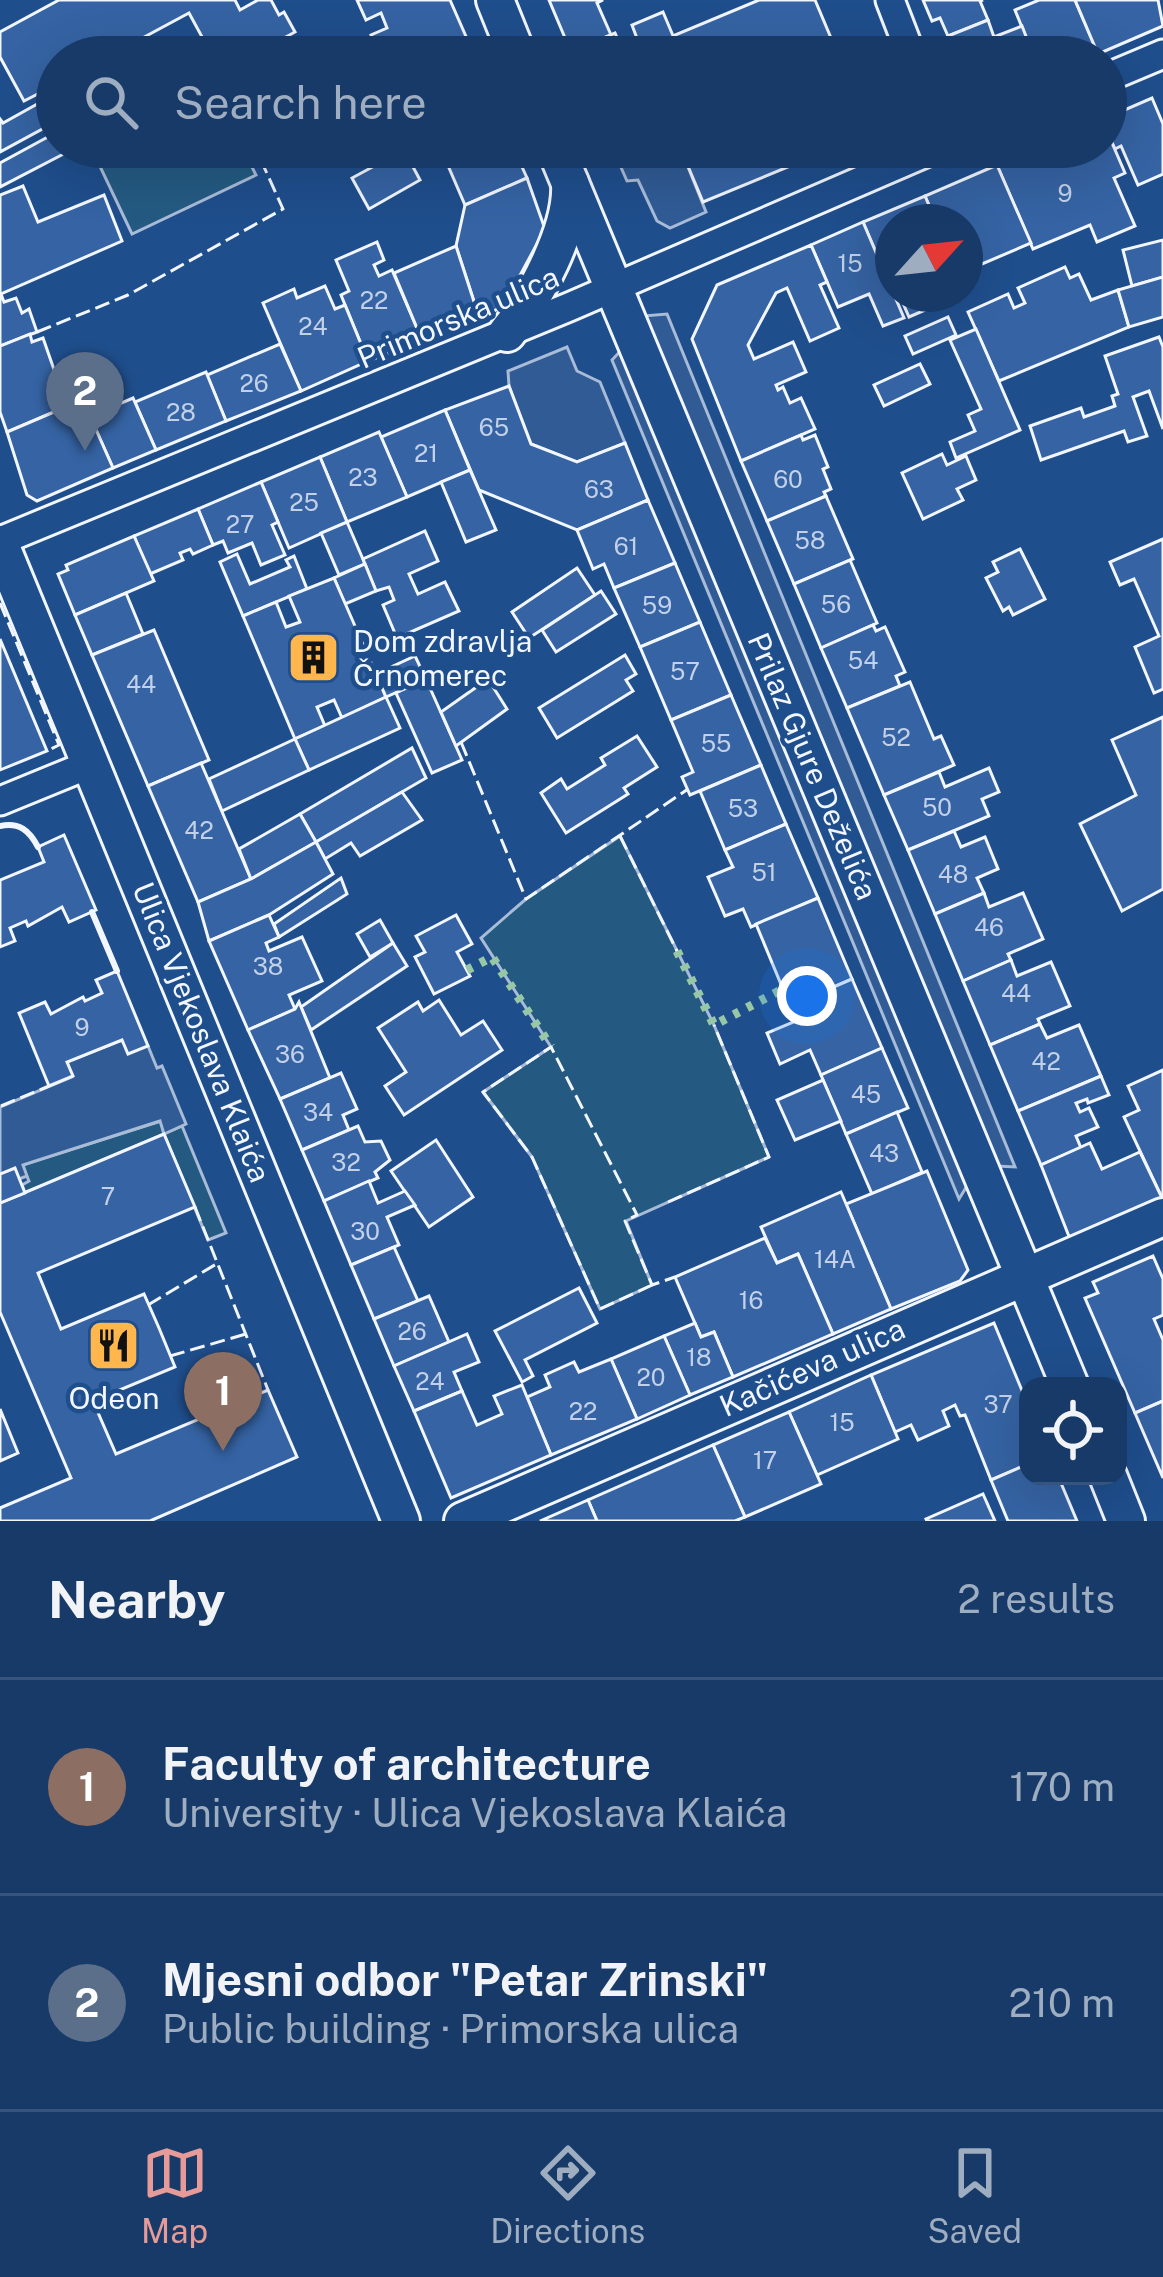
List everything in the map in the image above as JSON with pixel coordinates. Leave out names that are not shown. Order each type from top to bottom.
[{"type":"street","points":[[495,0],[510,36]]},
{"type":"street","points":[[890,0],[904,36]]},
{"type":"street","points":[[1127,69],[1163,54]]},
{"type":"street","name":"Prilaz Gjure Deželića","points":[[564,168],[1066,1377]]},
{"type":"street","name":"Primorska ulica","points":[[0,543],[890,168]]},
{"type":"street","points":[[507,333],[527,308],[545,269],[568,211],[570,183]]},
{"type":"street","name":"Ulica Vjekoslava Klaića","points":[[0,543],[401,1521]]},
{"type":"street","points":[[0,801],[93,763]]},
{"type":"street","name":"Kačićeva ulica","points":[[463,1521],[1163,1217]]},
{"type":"street","points":[[1112,1485],[1126,1521]]},
{"type":"shaded area","points":[[101,168],[252,168],[256,175],[132,234]]},
{"type":"shaded area","points":[[621,168],[688,168],[706,212],[670,228],[657,221],[638,180],[627,181]]},
{"type":"shaded area","points":[[667,314],[1015,1167],[996,1166],[643,316]]},
{"type":"shaded area","points":[[629,342],[970,1181],[959,1199],[612,360]]},
{"type":"shaded area","points":[[567,347],[577,371],[600,382],[625,443],[577,462],[531,444],[509,386],[508,371]]},
{"type":"shaded area","points":[[620,836],[714,1025],[769,1157],[626,1221],[652,1285],[600,1309],[532,1157],[483,1092],[551,1047],[481,938],[526,899]]},
{"type":"shaded area","points":[[122,1040],[148,1046],[157,1068],[162,1066],[186,1124],[164,1134],[160,1121],[23,1165],[27,1176],[19,1179],[0,1174],[0,1107],[72,1077],[67,1062]]},
{"type":"shaded area","points":[[161,1121],[164,1134],[25,1193],[22,1185],[29,1181],[22,1165]]},
{"type":"shaded area","points":[[182,1126],[226,1233],[208,1240],[164,1134]]},
{"type":"building","points":[[59,0],[235,0],[240,10],[258,0],[271,0],[295,32],[288,36],[202,36],[189,13],[146,36],[36,36],[36,95],[24,101],[0,57],[0,32]]},
{"type":"building","points":[[357,0],[450,0],[466,36],[371,36],[387,28],[381,13],[366,20]]},
{"type":"building","points":[[549,0],[603,0],[597,3],[611,35],[564,36]]},
{"type":"building","points":[[759,0],[815,0],[830,36],[675,36]]},
{"type":"building","points":[[923,0],[983,0],[988,20],[948,36],[940,18],[932,21]]},
{"type":"building","points":[[1039,0],[1075,0],[1090,36],[1026,36],[1015,10]]},
{"type":"building","points":[[1075,0],[1158,0],[1163,26],[1127,42],[1127,36],[1090,36]]},
{"type":"building","points":[[663,12],[673,36],[636,36],[632,25]]},
{"type":"building","points":[[988,20],[994,36],[948,36]]},
{"type":"building","points":[[1022,26],[1026,36],[997,36]]},
{"type":"building","points":[[1152,98],[1163,124],[1163,174],[1138,185],[1127,160],[1127,109]]},
{"type":"building","points":[[36,105],[36,132],[0,152],[0,119],[3,123]]},
{"type":"building","points":[[36,143],[37,168],[0,187],[0,163]]},
{"type":"building","points":[[371,168],[414,168],[420,180],[369,209],[352,178]]},
{"type":"building","points":[[449,168],[522,168],[527,178],[465,205]]},
{"type":"building","points":[[689,168],[785,168],[703,202]]},
{"type":"building","points":[[998,168],[1123,168],[1125,173],[1114,178],[1135,226],[1097,242],[1090,225],[1033,249]]},
{"type":"building","points":[[998,168],[1031,243],[983,264],[983,204],[928,204],[925,196]]},
{"type":"building","points":[[527,178],[545,229],[503,307],[479,317],[456,246],[465,205]]},
{"type":"building","points":[[23,186],[38,222],[104,195],[122,241],[1,294],[4,302],[16,298],[22,313],[29,309],[37,332],[0,346],[0,195]]},
{"type":"building","points":[[875,217],[875,250],[863,222]]},
{"type":"building","points":[[863,222],[875,250],[875,308],[869,294],[838,307],[811,245]]},
{"type":"building","points":[[1163,240],[1163,277],[1132,286],[1123,250]]},
{"type":"building","points":[[377,242],[384,260],[374,265],[379,276],[392,270],[422,340],[368,361],[341,295],[349,291],[336,260]]},
{"type":"building","points":[[811,245],[827,282],[820,285],[839,328],[810,341],[787,288],[776,293],[748,345],[754,359],[793,342],[806,372],[776,385],[778,390],[783,387],[790,403],[801,398],[815,429],[741,461],[692,339],[717,285]]},
{"type":"building","points":[[456,246],[479,317],[422,340],[394,273]]},
{"type":"building","points":[[1065,267],[1070,278],[1079,274],[1091,300],[1118,290],[1129,327],[999,381],[968,312],[983,312],[983,305],[1008,294],[1014,308],[1025,303],[1018,288]]},
{"type":"building","points":[[1163,277],[1163,317],[1129,327],[1118,290]]},
{"type":"building","points":[[325,286],[335,309],[345,305],[368,361],[301,391],[263,303],[294,289],[297,298]]},
{"type":"building","points":[[877,312],[901,312],[904,318],[883,326]]},
{"type":"building","points":[[948,317],[956,335],[913,354],[905,336]]},
{"type":"building","points":[[976,329],[1020,430],[956,458],[950,442],[975,431],[968,415],[981,409],[950,340]]},
{"type":"building","points":[[30,334],[32,342],[43,338],[65,401],[59,403],[61,409],[7,432],[0,412],[0,346]]},
{"type":"building","points":[[1159,337],[1163,429],[1149,391],[1133,397],[1147,436],[1128,442],[1124,431],[1041,460],[1030,426],[1081,408],[1084,417],[1115,406],[1112,396],[1118,394],[1105,356]]},
{"type":"building","points":[[280,344],[301,391],[226,421],[207,375]]},
{"type":"building","points":[[920,364],[930,384],[884,406],[874,385]]},
{"type":"building","points":[[206,372],[226,421],[156,450],[135,402]]},
{"type":"building","points":[[100,380],[112,407],[133,398],[156,450],[113,468],[78,389]]},
{"type":"building","points":[[509,386],[531,444],[577,462],[625,443],[648,500],[577,530],[479,490],[445,410]]},
{"type":"building","points":[[61,409],[67,423],[89,414],[113,468],[37,501],[27,495],[7,432]]},
{"type":"building","points":[[445,410],[470,470],[407,497],[381,437]]},
{"type":"building","points":[[379,432],[407,497],[347,522],[320,457]]},
{"type":"building","points":[[801,435],[803,440],[815,435],[831,489],[824,492],[826,496],[767,521],[741,461]]},
{"type":"building","points":[[942,454],[947,465],[966,456],[976,480],[957,489],[963,500],[923,519],[902,473]]},
{"type":"building","points":[[320,457],[347,522],[289,548],[261,482]]},
{"type":"building","points":[[470,470],[496,530],[466,542],[441,482]]},
{"type":"building","points":[[261,482],[278,522],[272,525],[285,555],[261,565],[252,543],[228,553],[223,541],[213,545],[198,509]]},
{"type":"building","points":[[826,496],[853,559],[794,584],[767,521]]},
{"type":"building","points":[[648,500],[675,563],[614,588],[604,564],[593,569],[577,530]]},
{"type":"building","points":[[198,509],[213,545],[193,554],[190,549],[180,553],[183,560],[150,574],[134,536]]},
{"type":"building","points":[[347,522],[365,564],[339,575],[321,533]]},
{"type":"building","points":[[425,531],[438,561],[409,574],[418,594],[445,582],[459,611],[397,638],[383,605],[394,600],[389,587],[376,591],[363,559]]},
{"type":"building","points":[[134,536],[154,581],[75,615],[58,574],[68,570],[66,565]]},
{"type":"building","points":[[1163,539],[1163,689],[1154,693],[1135,647],[1159,636],[1134,579],[1120,585],[1110,562]]},
{"type":"building","points":[[1020,549],[1045,599],[1013,615],[1009,607],[1003,611],[986,578],[998,572],[993,562]]},
{"type":"building","points":[[237,554],[250,584],[290,567],[286,560],[294,556],[307,589],[243,616],[220,562]]},
{"type":"building","points":[[850,560],[877,623],[821,648],[794,584]]},
{"type":"building","points":[[675,563],[700,622],[640,647],[614,588]]},
{"type":"building","points":[[365,564],[376,591],[345,604],[334,578]]},
{"type":"building","points":[[577,568],[595,595],[529,638],[512,612]]},
{"type":"building","name":"Dom zdravlja Črnomerec","points":[[334,578],[386,697],[342,718],[334,700],[317,707],[325,726],[295,739],[243,616],[276,602],[286,627],[300,622],[289,596]]},
{"type":"building","points":[[601,591],[616,614],[556,652],[542,630]]},
{"type":"building","points":[[126,593],[143,634],[92,655],[75,615]]},
{"type":"building","points":[[700,622],[731,695],[671,720],[640,647]]},
{"type":"building","points":[[873,625],[876,631],[885,627],[905,672],[896,676],[900,686],[847,708],[821,648]]},
{"type":"building","points":[[154,630],[209,760],[148,786],[92,655]]},
{"type":"building","points":[[0,639],[47,751],[0,770]]},
{"type":"building","points":[[625,655],[636,674],[626,680],[633,691],[557,738],[539,708]]},
{"type":"building","points":[[415,656],[426,679],[386,697],[376,674]]},
{"type":"building","points":[[426,679],[462,760],[432,773],[396,693]]},
{"type":"building","points":[[488,679],[507,709],[456,746],[441,712]]},
{"type":"building","points":[[910,682],[934,739],[941,736],[954,765],[884,795],[847,708]]},
{"type":"building","points":[[731,695],[761,765],[690,795],[682,777],[693,772],[671,720]]},
{"type":"building","points":[[386,697],[400,728],[309,770],[295,739]]},
{"type":"building","points":[[1163,717],[1163,889],[1122,911],[1080,824],[1136,795],[1112,740]]},
{"type":"building","points":[[637,736],[657,767],[624,788],[628,794],[566,833],[541,793],[561,779],[567,789],[605,765],[601,758]]},
{"type":"building","points":[[295,739],[309,770],[222,811],[209,779]]},
{"type":"building","points":[[412,748],[426,778],[316,842],[300,814]]},
{"type":"building","points":[[201,763],[251,879],[198,902],[148,786]]},
{"type":"building","points":[[761,765],[786,824],[725,850],[700,791]]},
{"type":"building","points":[[989,768],[999,792],[982,799],[989,816],[908,850],[884,795],[939,772],[945,787]]},
{"type":"building","points":[[402,792],[422,820],[360,856],[351,843],[325,859],[316,842]]},
{"type":"building","points":[[300,814],[316,842],[251,879],[239,849]]},
{"type":"building","points":[[786,824],[818,898],[751,927],[743,909],[725,916],[708,877],[733,867],[725,850]]},
{"type":"building","points":[[954,831],[961,847],[985,837],[998,869],[977,878],[984,893],[935,914],[908,850]]},
{"type":"building","points":[[64,835],[96,910],[69,922],[62,907],[28,926],[26,921],[10,928],[15,941],[0,947],[0,880],[44,862],[38,847]]},
{"type":"building","points":[[316,842],[333,874],[269,915],[209,941],[198,902]]},
{"type":"building","points":[[341,878],[347,894],[279,937],[274,924]]},
{"type":"building","points":[[984,893],[989,907],[1023,893],[1043,939],[1008,954],[1011,960],[963,981],[935,914]]},
{"type":"building","points":[[818,898],[852,979],[790,1006],[756,924]]},
{"type":"building","points":[[269,915],[279,937],[266,943],[269,951],[302,937],[322,981],[289,995],[295,1009],[248,1030],[209,941]]},
{"type":"building","points":[[456,915],[472,944],[457,952],[470,976],[434,994],[415,957],[425,952],[416,936]]},
{"type":"building","points":[[380,920],[393,943],[370,957],[357,934]]},
{"type":"building","points":[[393,943],[407,966],[311,1030],[301,1007]]},
{"type":"building","points":[[1011,960],[1017,976],[1051,962],[1070,1006],[990,1045],[963,981]]},
{"type":"building","points":[[117,971],[148,1046],[128,1054],[122,1040],[67,1062],[73,1076],[49,1086],[19,1013],[45,1002],[51,1014],[83,997],[85,1001],[102,993],[96,980]]},
{"type":"building","points":[[852,979],[882,1048],[821,1075],[810,1050],[780,1064],[767,1033],[796,1021],[790,1006]]},
{"type":"building","points":[[439,1000],[461,1035],[483,1021],[502,1050],[404,1115],[385,1086],[406,1072],[378,1028],[418,1002],[423,1011]]},
{"type":"building","points":[[299,1002],[330,1078],[280,1099],[248,1030],[295,1009]]},
{"type":"building","points":[[1040,1024],[1047,1038],[1079,1025],[1101,1076],[1018,1111],[990,1045]]},
{"type":"building","points":[[882,1048],[908,1108],[846,1134],[821,1075]]},
{"type":"building","points":[[1163,1070],[1163,1200],[1124,1117],[1139,1110],[1128,1086]]},
{"type":"building","points":[[341,1073],[357,1109],[343,1115],[349,1130],[302,1150],[280,1099]]},
{"type":"building","points":[[1101,1076],[1109,1095],[1076,1103],[1080,1112],[1089,1108],[1098,1127],[1076,1136],[1081,1148],[1041,1165],[1018,1111]]},
{"type":"building","points":[[823,1080],[841,1121],[795,1140],[777,1100]]},
{"type":"building","points":[[897,1112],[922,1172],[872,1194],[846,1134]]},
{"type":"building","points":[[358,1126],[365,1142],[381,1141],[390,1160],[375,1172],[378,1178],[324,1201],[302,1150]]},
{"type":"building","points":[[164,1134],[195,1207],[38,1273],[61,1329],[144,1294],[159,1328],[175,1367],[93,1401],[116,1454],[268,1390],[297,1457],[150,1521],[0,1521],[0,1508],[71,1478],[0,1312],[0,1203]]},
{"type":"building","points":[[436,1140],[473,1197],[429,1227],[391,1171]]},
{"type":"building","points":[[1090,1143],[1102,1169],[1140,1152],[1163,1200],[1070,1239],[1041,1165]]},
{"type":"building","points":[[15,1168],[25,1193],[0,1203],[0,1174]]},
{"type":"building","points":[[927,1171],[968,1270],[960,1281],[891,1309],[846,1204]]},
{"type":"building","points":[[369,1181],[378,1203],[405,1191],[415,1205],[387,1217],[399,1245],[351,1265],[324,1201]]},
{"type":"building","points":[[841,1192],[891,1309],[833,1334],[798,1254],[777,1263],[761,1227]]},
{"type":"building","points":[[765,1238],[777,1263],[798,1254],[833,1334],[733,1377],[714,1332],[701,1337],[675,1277]]},
{"type":"building","points":[[394,1247],[418,1301],[374,1319],[351,1265]]},
{"type":"building","points":[[1153,1256],[1163,1279],[1163,1315],[1154,1319],[1163,1340],[1163,1401],[1135,1413],[1127,1395],[1127,1377],[1119,1377],[1085,1298],[1098,1293],[1093,1282]]},
{"type":"building","points":[[579,1288],[597,1323],[525,1360],[533,1376],[522,1382],[495,1331]]},
{"type":"building","points":[[429,1296],[449,1342],[394,1366],[374,1319]]},
{"type":"building","points":[[695,1323],[701,1337],[714,1332],[733,1377],[690,1395],[664,1336]]},
{"type":"building","points":[[994,1323],[1019,1383],[1019,1468],[991,1480],[965,1415],[960,1416],[955,1405],[943,1411],[949,1426],[918,1440],[911,1425],[895,1432],[871,1375]]},
{"type":"building","points":[[467,1334],[479,1362],[454,1372],[462,1391],[414,1411],[394,1366]]},
{"type":"building","points":[[664,1336],[690,1395],[637,1419],[611,1359]]},
{"type":"building","points":[[611,1359],[637,1419],[551,1455],[527,1397],[550,1387],[545,1375],[574,1362],[579,1372]]},
{"type":"building","points":[[871,1375],[898,1439],[817,1475],[789,1412]]},
{"type":"building","points":[[522,1385],[551,1455],[451,1498],[414,1411],[462,1391],[477,1425],[502,1414],[494,1396]]},
{"type":"building","points":[[1163,1401],[1163,1478],[1135,1413]]},
{"type":"building","points":[[0,1409],[18,1453],[0,1461]]},
{"type":"building","points":[[789,1412],[821,1484],[745,1517],[713,1445]]},
{"type":"building","points":[[713,1445],[745,1517],[735,1521],[597,1521],[588,1500]]},
{"type":"building","points":[[1019,1468],[1019,1485],[1062,1485],[1077,1521],[1008,1521],[991,1480]]},
{"type":"building","points":[[983,1494],[995,1521],[926,1519]]},
{"type":"building","points":[[588,1500],[597,1521],[540,1521]]},
{"type":"hedge","points":[[677,951],[714,1025],[783,989]]},
{"type":"hedge","points":[[467,970],[492,957],[551,1047]]},
{"type":"fence","points":[[37,332],[128,295],[283,209],[264,168]]},
{"type":"fence","points":[[0,603],[59,745],[47,751]]},
{"type":"fence","points":[[461,742],[526,899],[688,789]]},
{"type":"fence","points":[[620,836],[677,951]]},
{"type":"fence","points":[[668,1202],[769,1157],[714,1025]]},
{"type":"fence","points":[[652,1285],[600,1309],[532,1157],[483,1092],[551,1047],[637,1215],[625,1221],[652,1285],[675,1277]]},
{"type":"fence","points":[[1,1106],[49,1086]]},
{"type":"fence","points":[[195,1207],[268,1390]]},
{"type":"fence","points":[[148,1305],[218,1263]]},
{"type":"fence","points":[[170,1356],[246,1334]]},
{"type":"wall","points":[[0,826],[23,829],[38,847]]},
{"type":"wall","points":[[92,912],[117,971]]},
{"type":"place","name":"Mjesni odbor \"Petar Zrinski\"","points":[[85,451]]},
{"type":"place","name":"Dom zdravlja Črnomerec","points":[[314,658]]},
{"type":"place","name":"Odeon","points":[[114,1346]]},
{"type":"place","name":"Faculty of architecture","points":[[223,1451]]}]
